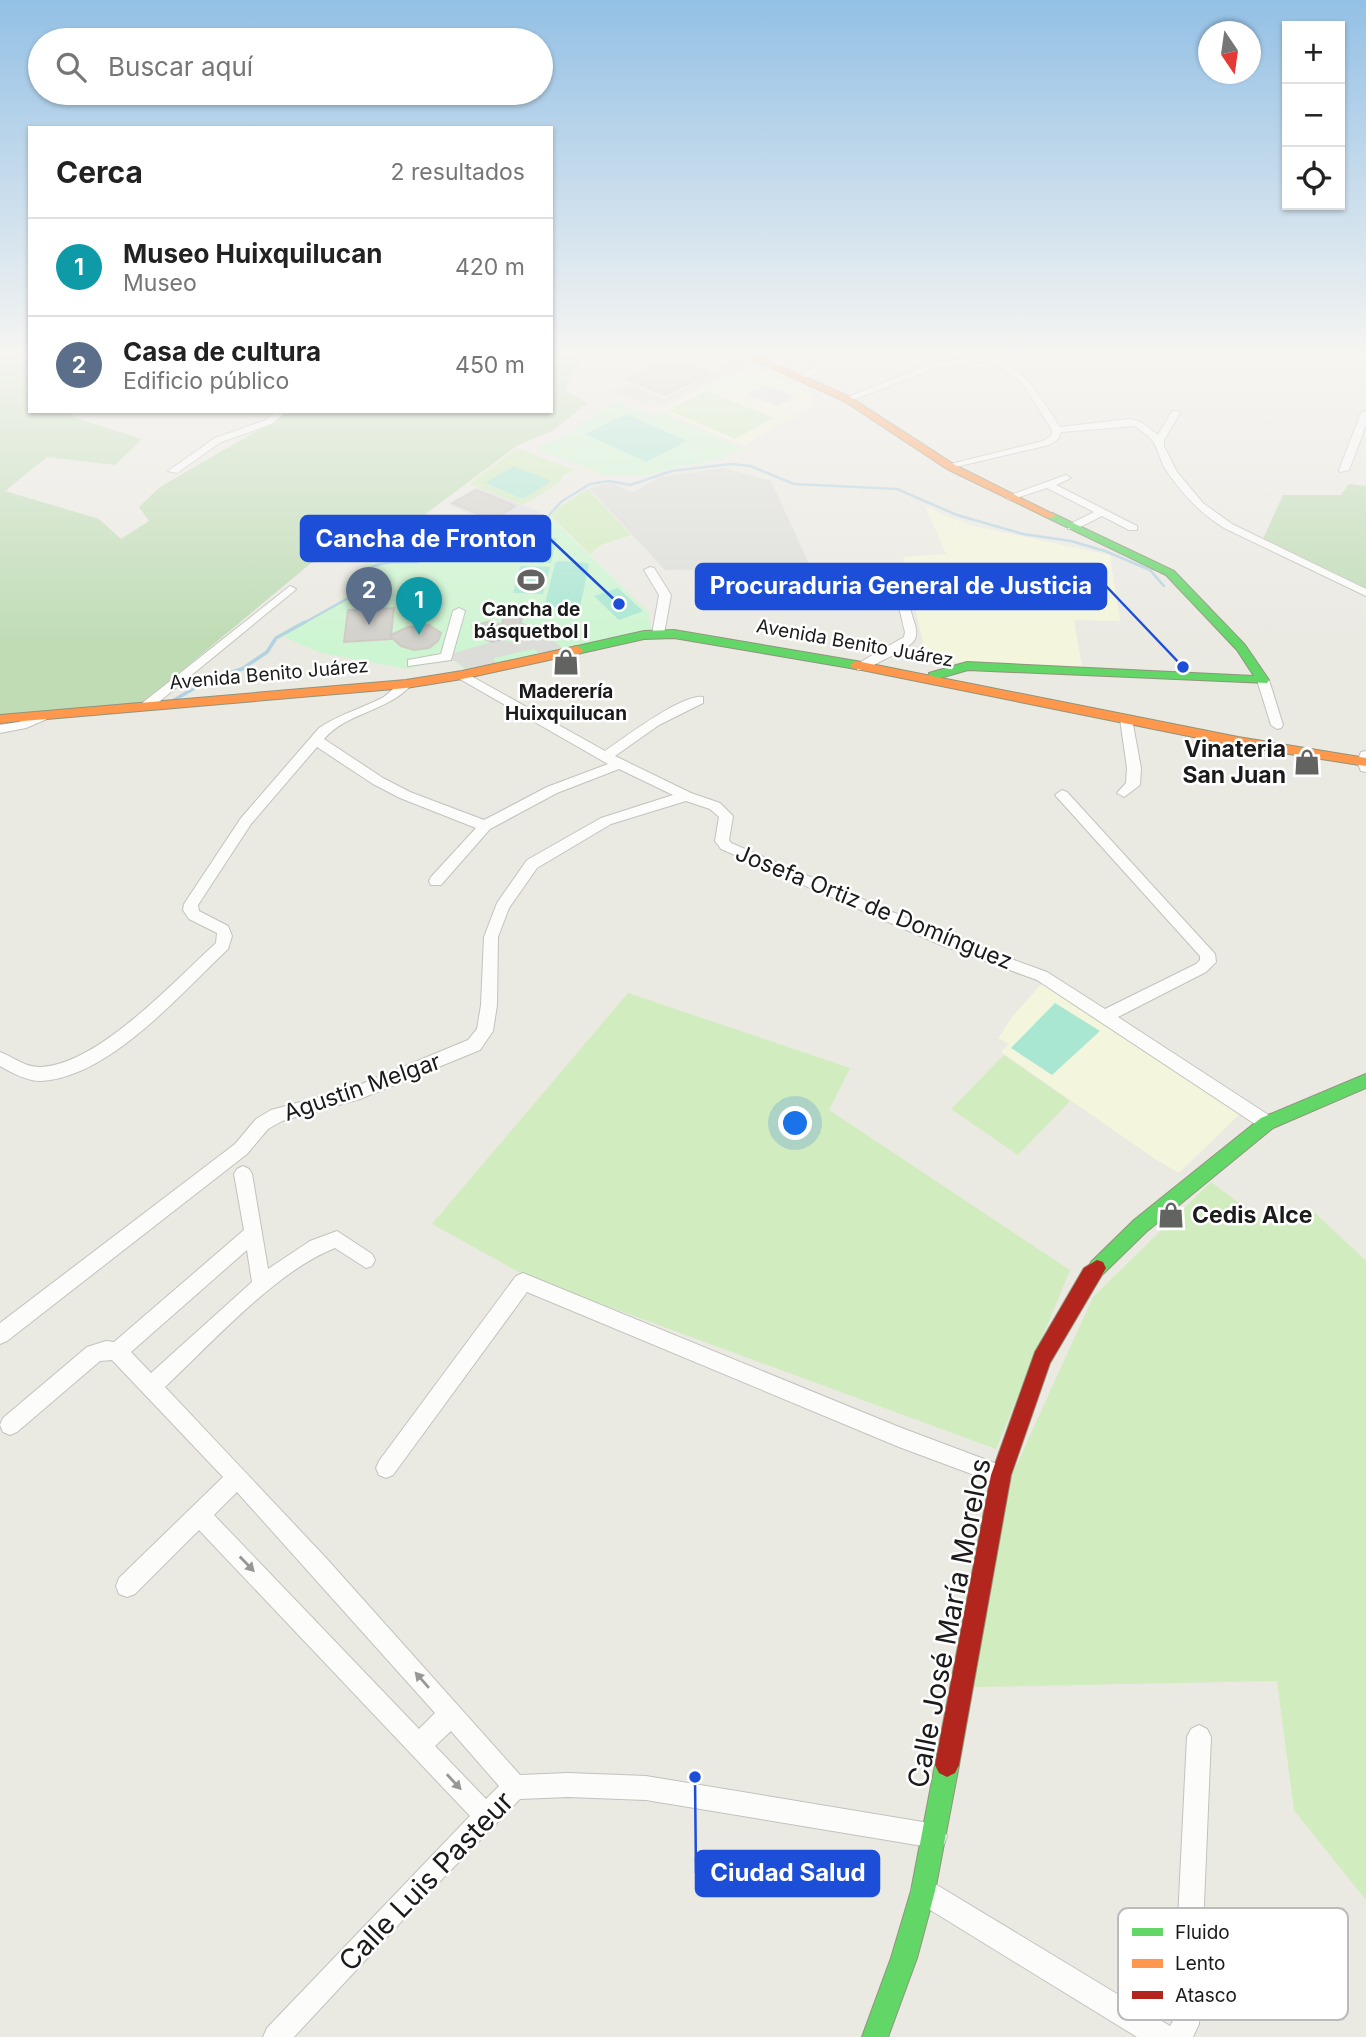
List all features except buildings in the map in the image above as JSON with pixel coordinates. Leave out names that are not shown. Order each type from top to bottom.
[{"type":"main road","points":[[927,451],[951,467],[1010,497],[1170,573],[1241,648],[1263,680]]},
{"type":"main road","name":"Avenida Benito Juárez","points":[[0,719],[148,703],[406,684],[658,634],[713,639],[930,677],[1282,751],[1365,762]]},
{"type":"main road","points":[[930,677],[967,666],[1263,680]]},
{"type":"main road","name":"Calle José María Morelos","points":[[875,2037],[904,1958],[923,1891],[1001,1475],[1042,1359],[1091,1274],[1140,1226],[1267,1123],[1365,1083]]},
{"type":"street","points":[[173,471],[202,451]]},
{"type":"street","points":[[951,467],[1014,451]]},
{"type":"street","points":[[1161,451],[1196,502],[1208,513],[1228,526],[1366,593]]},
{"type":"street","points":[[1344,470],[1351,451]]},
{"type":"street","points":[[1010,497],[1066,478]]},
{"type":"street","points":[[1047,484],[1133,528]]},
{"type":"street","points":[[1072,527],[1103,512]]},
{"type":"street","points":[[830,566],[857,567],[882,572],[898,585],[911,632],[909,639],[861,667]]},
{"type":"street","points":[[650,570],[665,595],[658,634]]},
{"type":"street","points":[[148,703],[290,589]]},
{"type":"street","points":[[412,663],[447,657],[446,650],[458,611]]},
{"type":"street","name":"Josefa Ortiz de Domínguez","points":[[462,675],[604,757],[686,796],[715,806],[726,816],[722,841],[726,846],[946,941],[1042,976],[1267,1123]]},
{"type":"street","points":[[1263,680],[1277,725]]},
{"type":"street","points":[[0,1059],[27,1072],[41,1074],[66,1070],[96,1055],[138,1022],[223,946],[223,930],[194,915],[190,910],[191,904],[246,821],[339,720],[387,700],[406,684]]},
{"type":"street","points":[[604,757],[656,722],[699,700]]},
{"type":"street","points":[[0,729],[23,725],[43,716]]},
{"type":"street","points":[[1124,793],[1133,785],[1134,768],[1126,719]]},
{"type":"street","points":[[317,741],[387,786],[485,826]]},
{"type":"street","points":[[436,881],[485,826],[552,790],[619,764]]},
{"type":"street","points":[[1062,795],[1207,954],[1208,962],[1202,968],[1106,1016]]},
{"type":"street","name":"Agustín Melgar","points":[[0,1335],[241,1149],[262,1124],[301,1106],[342,1098],[474,1045],[485,1031],[489,1005],[491,937],[502,907],[532,864],[606,821],[686,796]]},
{"type":"street","points":[[243,1174],[262,1286]]},
{"type":"street","points":[[117,1352],[253,1233]]},
{"type":"street","points":[[151,1387],[262,1286],[304,1252],[322,1242],[337,1239],[366,1260]]},
{"type":"street","points":[[386,1468],[520,1284],[525,1282],[899,1437],[1001,1475]]},
{"type":"street","points":[[10,1425],[94,1354],[106,1350],[117,1352],[238,1477],[371,1621],[515,1787]]},
{"type":"street","points":[[127,1586],[238,1477]]},
{"type":"street","points":[[200,1515],[486,1816]]},
{"type":"street","points":[[419,1745],[452,1713]]},
{"type":"street","points":[[1191,1908],[1199,1737]]},
{"type":"street","name":"Calle Luis Pasteur","points":[[276,2037],[515,1787],[568,1785],[646,1788],[935,1836]]},
{"type":"street","points":[[923,1891],[1118,2010]]},
{"type":"street","points":[[1134,2020],[1162,2037]]},
{"type":"street","points":[[1175,2037],[1179,2036],[1186,2020]]},
{"type":"shaded area","points":[[724,468],[771,481],[811,568],[665,570],[589,488],[611,483],[633,492],[660,477]]},
{"type":"shaded area","points":[[476,487],[540,512],[509,532],[448,504]]},
{"type":"shaded area","points":[[924,504],[945,516],[974,526],[1110,555],[1120,621],[1074,620],[1082,667],[959,662],[931,665],[933,660],[924,646],[903,557],[946,554]]},
{"type":"shaded area","points":[[543,631],[562,648],[539,653],[534,649],[494,658],[495,663],[466,669],[455,661],[445,659],[450,654],[492,642],[503,639],[507,642]]},
{"type":"shaded area","points":[[1044,981],[1243,1111],[1179,1173],[1155,1159],[1001,1052],[1009,1044],[998,1038],[1012,1017]]},
{"type":"green space","points":[[0,451],[129,451],[115,465],[47,457],[5,491],[99,519],[121,539],[149,521],[139,507],[160,487],[222,451],[510,451],[424,515],[310,564],[137,708],[0,715]]},
{"type":"green space","points":[[514,451],[526,451],[574,470],[563,475],[559,483],[523,505],[469,484]]},
{"type":"green space","points":[[542,451],[736,451],[721,458],[639,476],[605,475]]},
{"type":"green space","points":[[622,451],[667,451],[646,462]]},
{"type":"green space","points":[[514,466],[551,481],[523,499],[485,483]]},
{"type":"green space","points":[[1349,484],[1366,486],[1366,588],[1263,539],[1283,495],[1341,495]]},
{"type":"green space","points":[[588,489],[631,535],[601,545],[590,554],[551,516],[558,508]]},
{"type":"green space","points":[[546,513],[649,613],[651,630],[465,670],[454,661],[444,660],[408,669],[321,653],[284,637],[285,631],[321,613],[346,596],[350,589],[345,584],[366,565],[384,560],[412,559],[423,549],[442,542],[478,549]]},
{"type":"green space","points":[[528,536],[557,538],[551,563],[521,562]]},
{"type":"green space","points":[[559,561],[589,565],[580,607],[548,607],[545,604],[555,563]]},
{"type":"green space","name":"Cancha de básquetbol I","points":[[520,566],[550,567],[543,594],[513,593]]},
{"type":"green space","points":[[618,588],[643,611],[619,620],[594,596]]},
{"type":"green space","points":[[628,993],[850,1068],[829,1110],[1070,1270],[996,1449],[528,1277],[432,1224]]},
{"type":"green space","points":[[1055,1003],[1100,1031],[1052,1075],[1011,1048]]},
{"type":"green space","points":[[1004,1055],[1070,1101],[1018,1155],[951,1109]]},
{"type":"green space","points":[[1211,1182],[1268,1225],[1312,1210],[1366,1261],[1366,1900],[1294,1810],[1277,1681],[974,1687],[1012,1475],[1093,1297]]},
{"type":"waterway","points":[[302,624],[352,596],[357,588],[353,583],[359,575],[373,566],[417,562],[426,552],[443,546],[478,553],[492,548],[540,525],[561,502],[590,484],[609,481],[630,485],[672,471],[731,464],[750,466],[794,484],[897,489],[957,515],[1023,534],[1071,541],[1105,551],[1150,570],[1164,586]]},
{"type":"waterway","points":[[174,700],[212,678],[242,669],[267,652],[276,638],[305,622]]},
{"type":"traffic: fast","points":[[933,676],[967,666],[1263,680],[1241,648],[1170,573],[1052,516]]},
{"type":"traffic: fast","points":[[577,650],[644,635],[674,634],[856,665]]},
{"type":"traffic: fast","points":[[1097,1268],[1140,1226],[1267,1123],[1366,1081]]},
{"type":"traffic: fast","points":[[875,2037],[904,1958],[923,1891],[947,1765]]},
{"type":"traffic: slow","points":[[927,451],[951,467],[1052,516]]},
{"type":"traffic: slow","points":[[0,719],[406,684],[577,650]]},
{"type":"traffic: slow","points":[[856,665],[1238,742],[1366,762]]},
{"type":"traffic: jam","points":[[947,1765],[1001,1475],[1042,1359],[1097,1268]]},
{"type":"place","name":"Cancha de básquetbol I","points":[[531,580]]},
{"type":"place","name":"Cancha de Fronton","points":[[619,604]]},
{"type":"place","name":"Casa de cultura","points":[[369,625]]},
{"type":"place","name":"Museo Huixquilucan","points":[[419,635]]},
{"type":"place","name":"Maderería Huixquilucan","points":[[566,662]]},
{"type":"place","name":"Procuraduria General de Justicia","points":[[1183,667]]},
{"type":"place","name":"Vinateria San Juan","points":[[1307,762]]},
{"type":"place","name":"Cedis Alce","points":[[1171,1215]]},
{"type":"place","name":"Ciudad Salud","points":[[695,1777]]}]
